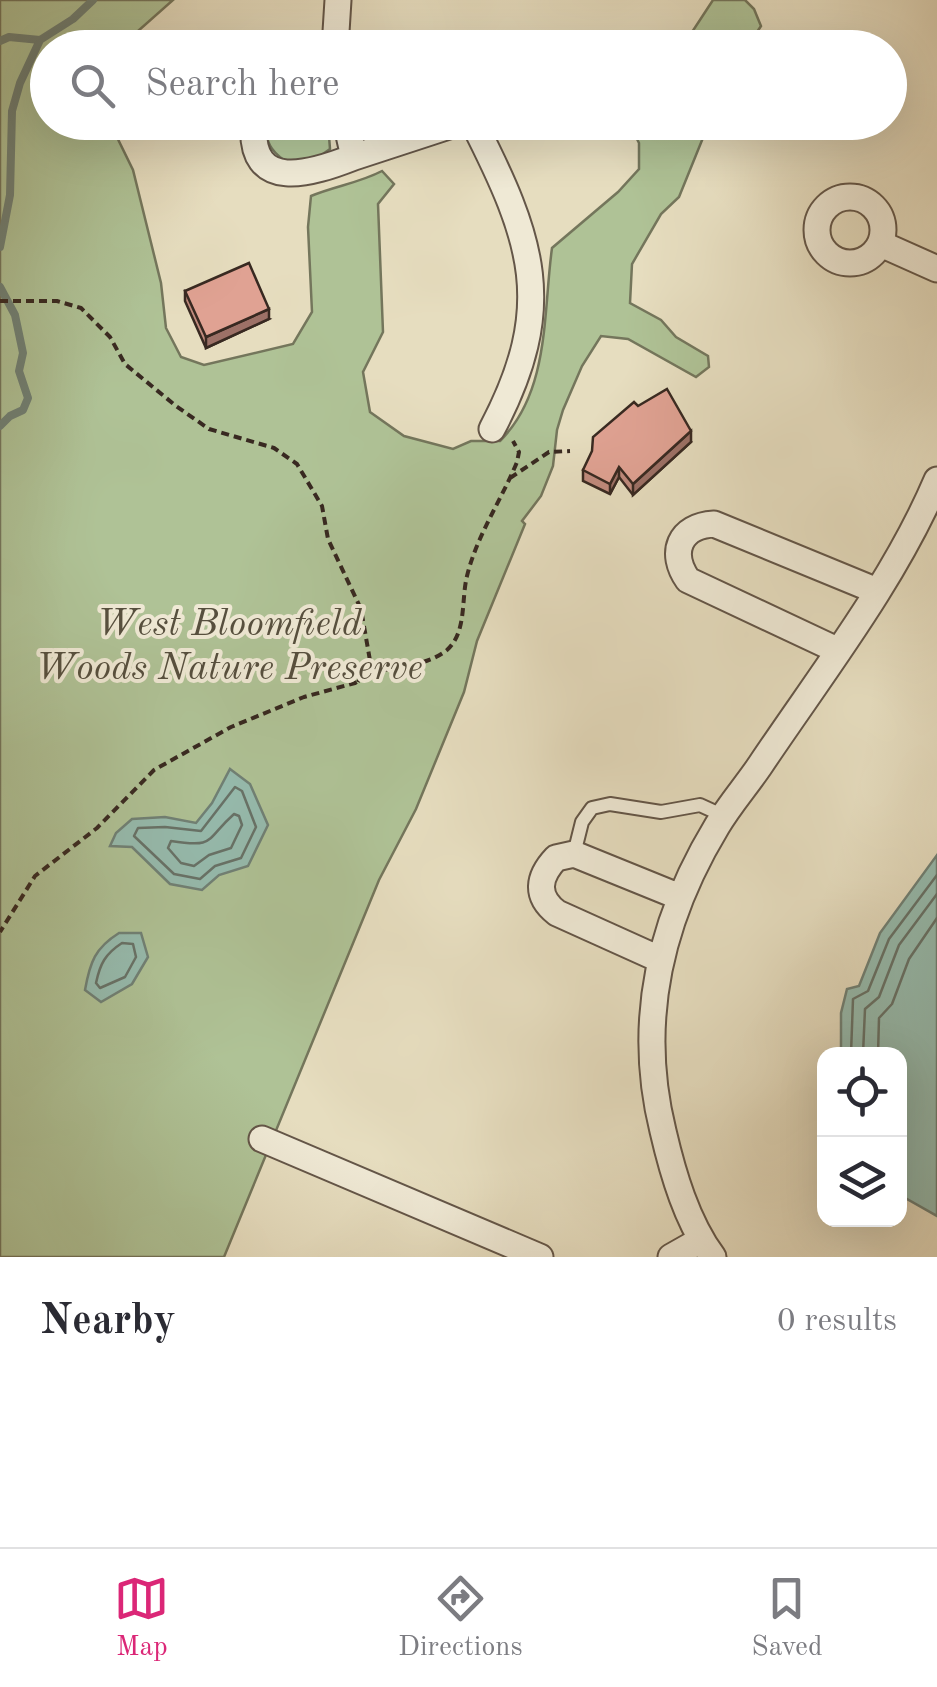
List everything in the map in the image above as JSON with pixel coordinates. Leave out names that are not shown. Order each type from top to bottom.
[{"type":"street","points":[[336,30],[338,0]]},
{"type":"street","points":[[254,140],[267,165],[293,176],[406,140]]},
{"type":"street","points":[[350,140],[354,157]]},
{"type":"street","points":[[482,140],[517,214],[533,281],[528,344],[494,427]]},
{"type":"street","points":[[881,244],[937,269]]},
{"type":"street","points":[[671,1257],[707,1249],[671,1165],[655,1101],[652,1036],[659,959],[680,898],[724,816],[877,591],[937,480]]},
{"type":"street","points":[[837,650],[688,580],[679,566],[678,550],[683,539],[692,529],[714,524],[877,591]]},
{"type":"street","points":[[659,959],[556,913],[547,905],[540,882],[556,858],[574,854],[680,898]]},
{"type":"street","points":[[262,1140],[540,1257]]},
{"type":"lane","points":[[574,854],[582,822],[592,808],[610,804],[661,812],[700,805],[724,816]]},
{"type":"path","points":[[0,301],[57,301],[80,308],[110,338],[125,364],[209,429],[274,448],[296,464],[322,506],[328,540],[361,609],[372,672]]},
{"type":"path","points":[[0,932],[34,876],[96,828],[154,770],[230,728],[304,697],[358,682],[372,672],[419,664],[444,653],[458,633],[474,551],[519,452],[517,445],[494,427]]},
{"type":"path","points":[[510,478],[548,452],[570,451]]},
{"type":"path","points":[[358,682],[370,656]]},
{"type":"green space","name":"West Bloomfield Woods Nature Preserve","points":[[0,0],[173,0],[139,30],[30,30],[30,140],[118,140],[133,170],[161,283],[166,328],[181,357],[204,365],[293,344],[312,312],[308,227],[311,196],[382,171],[394,184],[378,204],[383,332],[363,372],[370,412],[404,436],[453,449],[471,441],[500,441],[516,421],[536,375],[552,248],[639,169],[638,140],[702,140],[679,197],[661,214],[632,264],[630,303],[661,320],[676,337],[708,356],[709,367],[696,377],[628,339],[601,336],[582,366],[557,430],[553,466],[541,496],[522,521],[525,524],[477,641],[464,692],[416,809],[379,880],[224,1257],[0,1257]]},
{"type":"green space","points":[[713,0],[745,0],[761,26],[758,30],[693,30]]},
{"type":"green space","points":[[269,140],[329,140],[330,149],[320,156],[289,163]]},
{"type":"water","points":[[230,769],[250,784],[268,825],[248,866],[219,875],[202,890],[170,884],[132,847],[110,846],[116,833],[132,819],[165,817],[196,823]]},
{"type":"water","points":[[937,855],[937,1216],[907,1199],[907,1047],[841,1047],[841,1013],[847,989],[859,986],[880,933]]},
{"type":"water","points":[[119,933],[141,933],[148,957],[132,984],[101,1002],[85,990],[89,971],[99,950]]},
{"type":"building","points":[[249,263],[269,309],[206,337],[185,291]]},
{"type":"building","points":[[667,389],[691,431],[633,484],[619,467],[610,484],[583,470],[592,451],[593,437],[634,402],[638,406]]},
{"type":"waterway","points":[[56,30],[93,0]]},
{"type":"waterway","points":[[0,41],[9,37],[30,39]]},
{"type":"waterway","points":[[0,247],[10,195],[12,111],[30,62]]},
{"type":"waterway","points":[[0,287],[15,315],[23,353],[19,371],[28,398],[23,410],[0,426]]}]
